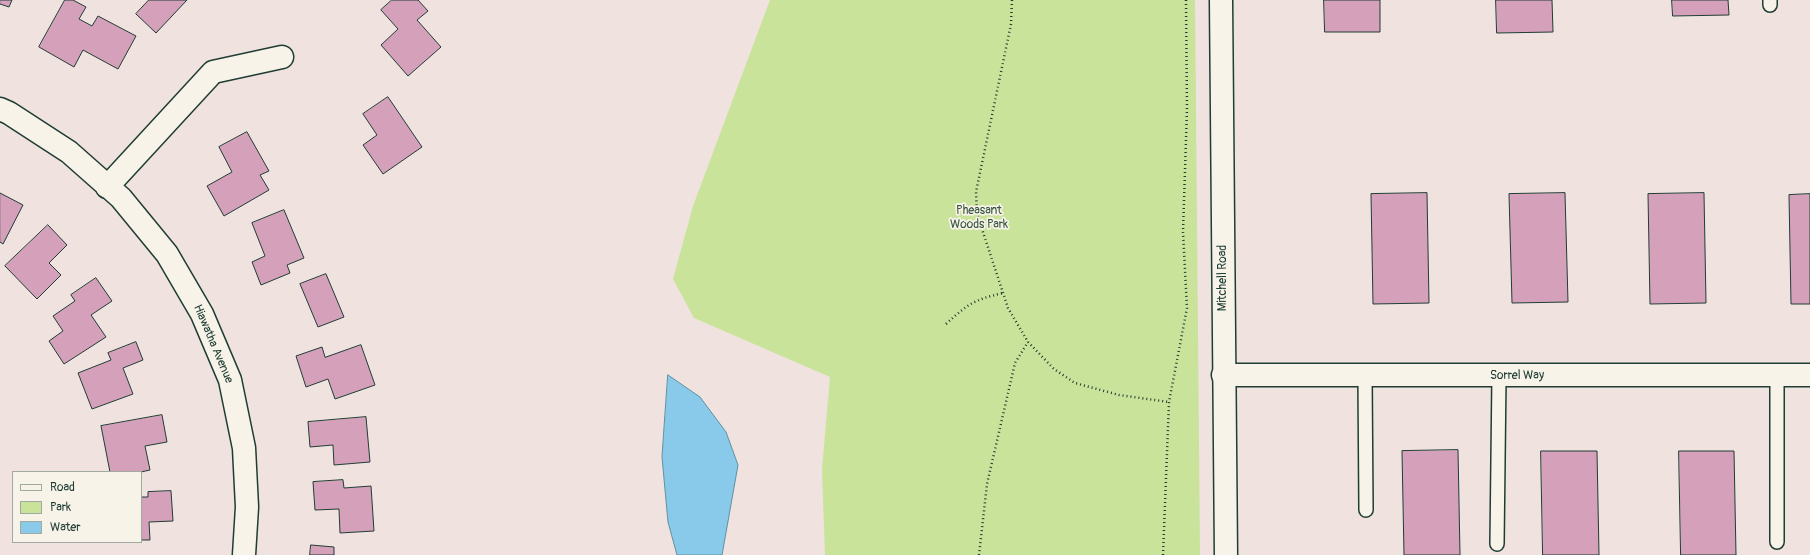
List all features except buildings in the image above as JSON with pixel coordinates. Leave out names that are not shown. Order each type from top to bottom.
[{"type":"street","name":"Mitchell Road","points":[[1221,0],[1226,555]]},
{"type":"street","points":[[108,187],[213,72],[282,57]]},
{"type":"street","name":"Hiawatha Avenue","points":[[0,109],[9,113],[69,152],[121,198],[167,254],[202,314],[230,380],[244,448],[247,507],[244,555]]},
{"type":"street","name":"Sorrel Way","points":[[1224,375],[1810,375]]},
{"type":"lane","points":[[1365,376],[1366,510]]},
{"type":"lane","points":[[1498,544],[1499,376]]},
{"type":"lane","points":[[1777,376],[1777,542]]},
{"type":"path","points":[[1163,555],[1169,402],[1187,308],[1183,232],[1186,109],[1186,0]]},
{"type":"path","points":[[1013,1],[1011,24],[976,192],[977,214],[1008,308],[1028,342],[1054,369],[1075,383],[1119,395],[1169,402]]},
{"type":"path","points":[[946,324],[968,304],[981,298],[1003,293]]},
{"type":"path","points":[[979,555],[987,484],[1016,363],[1028,342]]},
{"type":"green space","name":"Pheasant Woods Park","points":[[770,0],[1195,0],[1200,555],[825,555],[822,469],[830,377],[694,318],[673,279],[693,206]]},
{"type":"water","points":[[668,375],[700,397],[726,432],[738,465],[722,555],[677,555],[668,522],[662,457]]}]
